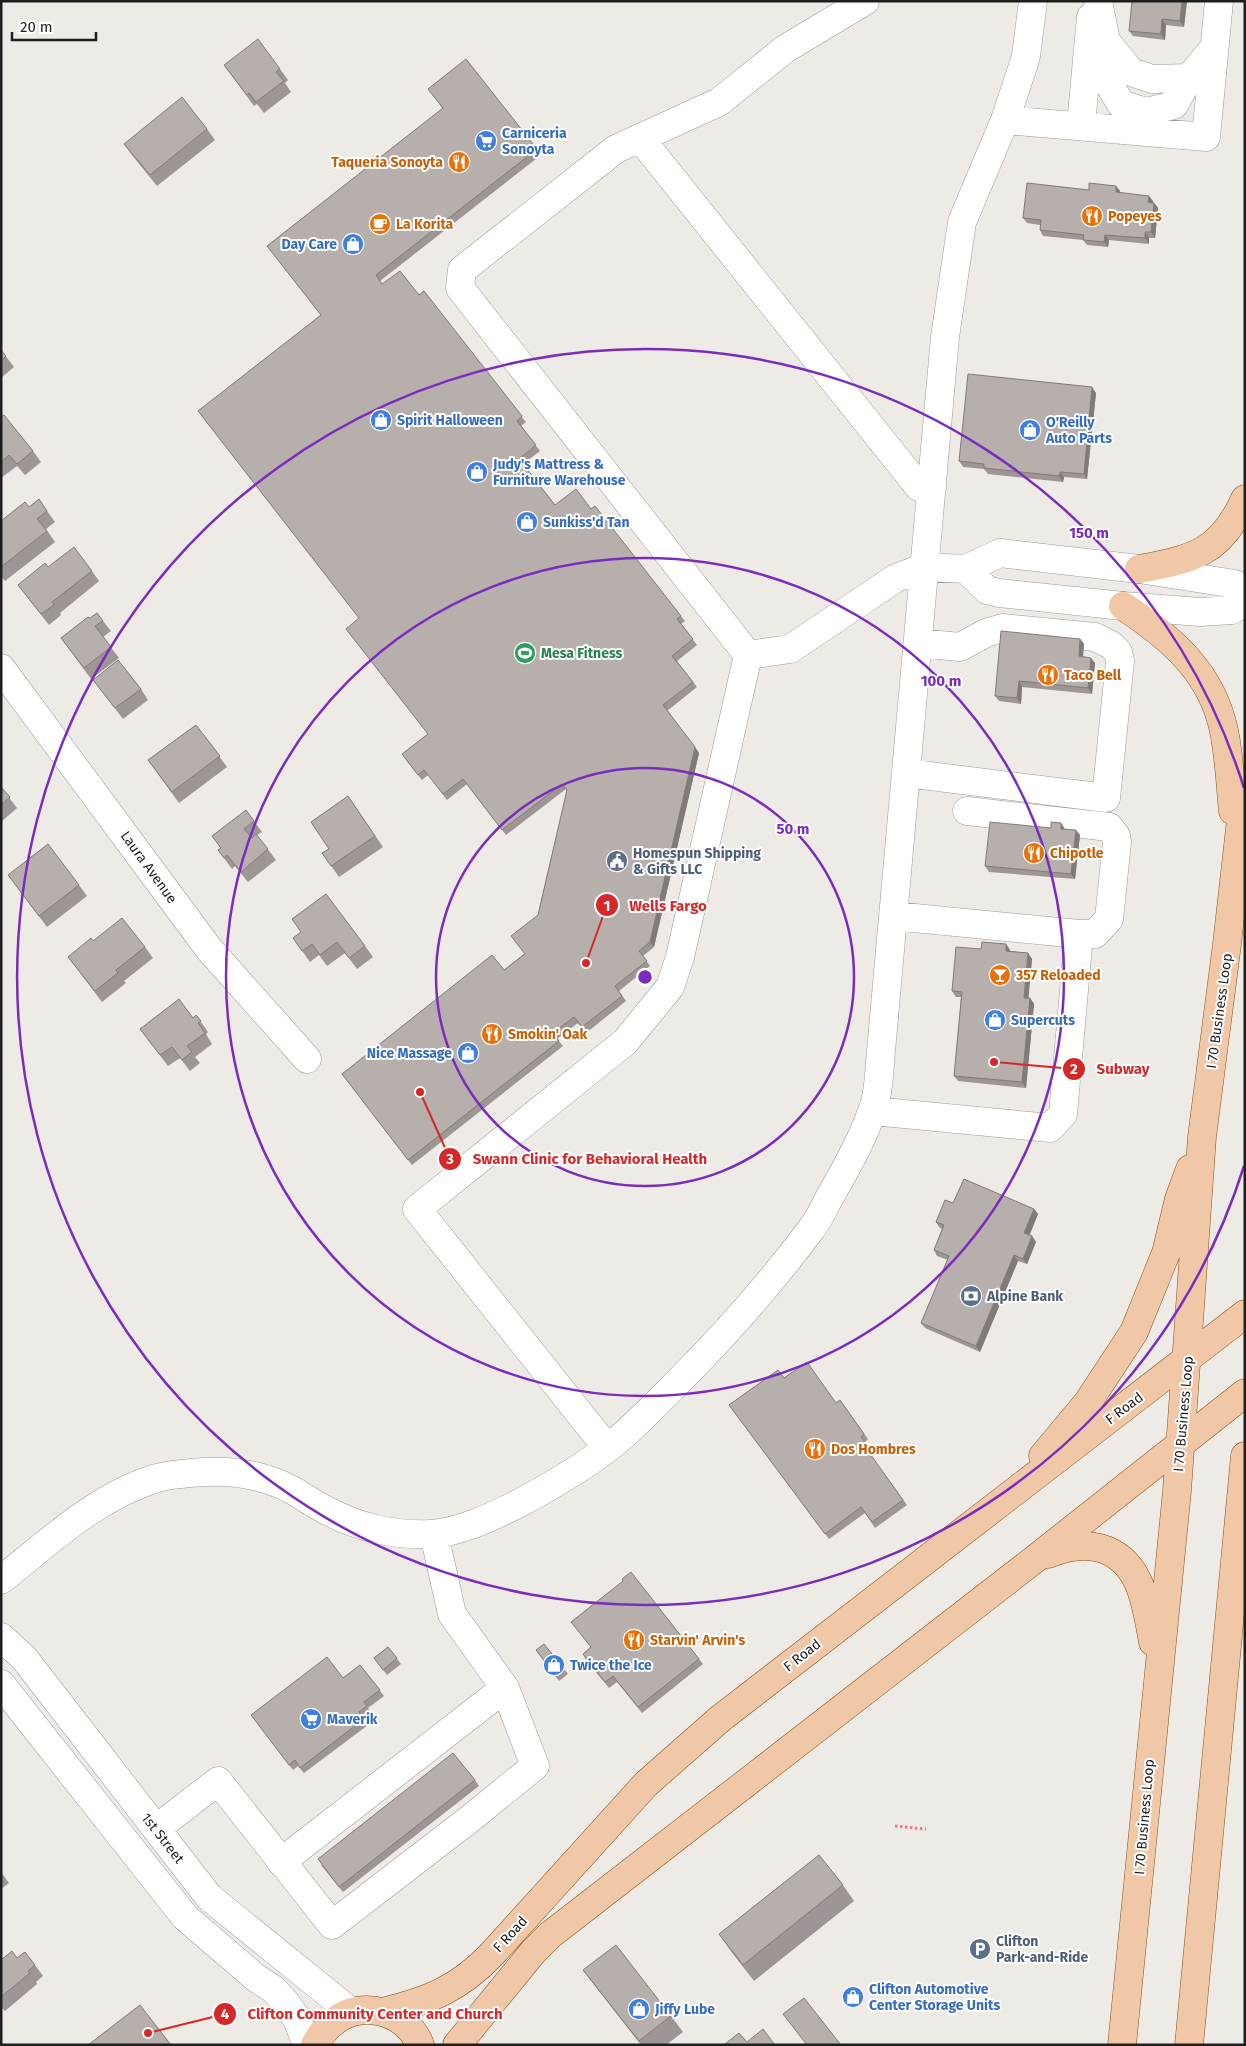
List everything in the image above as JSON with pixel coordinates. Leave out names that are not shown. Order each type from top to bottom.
[{"type":"main road","points":[[1139,569],[1176,562],[1196,555],[1211,546],[1223,536],[1236,518],[1245,499]]},
{"type":"main road","points":[[1123,606],[1151,624],[1186,655],[1211,692],[1222,720],[1230,774],[1237,861]]},
{"type":"main road","name":"I 70 Business Loop","points":[[1122,2045],[1181,1443],[1202,1137],[1245,784]]},
{"type":"main road","points":[[1001,1502],[1034,1468],[1088,1402],[1134,1332],[1166,1253],[1179,1199],[1202,1137]]},
{"type":"main road","name":"F Road","points":[[382,2012],[428,1999],[448,1990],[471,1974],[492,1954],[646,1784],[720,1718],[1245,1314]]},
{"type":"main road","name":"F Road","points":[[457,2045],[533,1952],[550,1935],[1035,1559],[1245,1392]]},
{"type":"main road","points":[[1189,2045],[1245,1456]]},
{"type":"main road","points":[[1035,1559],[1061,1548],[1088,1545],[1113,1552],[1128,1563],[1139,1583],[1147,1611],[1158,1666]]},
{"type":"main road","points":[[315,2045],[324,2031],[336,2019],[351,2012],[366,2010],[382,2012],[397,2017],[409,2027],[420,2045]]},
{"type":"street","points":[[748,655],[460,288],[462,270],[616,149],[718,102],[785,49],[865,1]]},
{"type":"street","points":[[1,1580],[103,1502],[130,1488],[152,1480],[188,1473],[216,1471],[241,1473],[268,1479],[350,1522],[375,1529],[410,1534],[434,1534],[468,1525],[499,1513],[544,1490],[607,1448],[651,1409],[702,1358],[762,1289],[813,1226],[857,1148],[873,1111],[880,1062],[894,916],[945,337],[962,222],[1005,120],[1026,56],[1033,1]]},
{"type":"street","points":[[1081,125],[1092,1]]},
{"type":"street","points":[[1098,1],[1106,41],[1132,72],[1152,79],[1189,78],[1214,48]]},
{"type":"street","points":[[1005,120],[1206,137],[1219,1]]},
{"type":"street","points":[[640,138],[919,487],[932,488]]},
{"type":"street","points":[[748,655],[790,649],[896,578],[925,567],[966,569],[1000,553],[1139,569],[1235,584],[1245,595]]},
{"type":"street","points":[[966,569],[987,590],[999,593],[1200,612],[1232,610],[1245,602]]},
{"type":"street","points":[[906,773],[1106,798],[1120,661],[1118,652],[1111,644],[1095,637],[1003,628],[986,632],[960,646],[918,643]]},
{"type":"street","points":[[607,1448],[417,1209],[624,1042],[670,987],[683,947],[748,655]]},
{"type":"street","name":"Laura Avenue","points":[[1,668],[209,949],[307,1059]]},
{"type":"street","points":[[894,916],[1078,934],[1095,934],[1109,919],[1117,842],[1113,831],[1103,826],[967,811]]},
{"type":"street","points":[[873,1111],[1050,1128],[1063,1114],[1078,934]]},
{"type":"street","points":[[156,1829],[218,1781],[332,1925],[377,1878],[465,1810],[534,1766],[505,1688],[452,1614],[434,1534]]},
{"type":"street","name":"1st Street","points":[[1,1637],[24,1658],[208,1897],[351,2012]]},
{"type":"street","points":[[1,1684],[185,1917],[256,1978],[273,1989],[286,2003],[297,2019],[307,2045]]},
{"type":"street","points":[[281,1862],[332,1821],[370,1810],[389,1777],[505,1688]]},
{"type":"street","points":[[420,1753],[436,1774]]},
{"type":"street","points":[[389,1777],[406,1798]]},
{"type":"street","points":[[332,1821],[349,1843]]},
{"type":"path","points":[[895,1826],[926,1829]]},
{"type":"building","points":[[1132,1],[1182,1],[1180,21],[1162,19],[1161,34],[1129,31]]},
{"type":"building","points":[[258,39],[280,69],[276,72],[284,81],[256,102],[249,93],[247,95],[224,65]]},
{"type":"building","points":[[466,59],[537,149],[376,275],[382,284],[400,271],[419,295],[424,291],[522,416],[517,421],[536,445],[519,459],[555,505],[576,489],[591,509],[595,506],[681,616],[677,619],[693,639],[672,656],[693,682],[663,705],[695,747],[650,942],[639,951],[647,961],[615,986],[622,996],[582,1027],[574,1017],[553,1033],[559,1041],[408,1160],[342,1074],[492,955],[504,970],[525,954],[511,936],[538,915],[567,790],[562,784],[502,830],[463,779],[443,794],[424,770],[418,775],[402,754],[428,734],[346,629],[359,618],[198,411],[321,315],[267,246],[443,108],[428,89]]},
{"type":"building","points":[[182,97],[207,129],[150,175],[124,144]]},
{"type":"building","name":"Popeyes","points":[[1027,183],[1089,190],[1089,183],[1116,186],[1116,192],[1149,196],[1148,202],[1154,203],[1151,232],[1145,232],[1145,238],[1105,235],[1104,242],[1083,240],[1084,235],[1040,230],[1041,220],[1023,218]]},
{"type":"building","points":[[1,350],[6,356],[1,361]]},
{"type":"building","name":"O'Reilly Auto Parts","points":[[968,374],[1092,387],[1084,474],[1060,472],[1059,476],[984,468],[984,464],[959,461]]},
{"type":"building","points":[[4,415],[33,451],[17,464],[9,455],[1,462],[1,417]]},
{"type":"building","points":[[39,499],[47,511],[37,519],[47,531],[1,567],[1,521],[25,502],[29,507]]},
{"type":"building","points":[[74,547],[92,571],[52,602],[54,605],[41,614],[18,585],[45,563],[48,567]]},
{"type":"building","points":[[97,613],[103,621],[95,626],[111,647],[84,668],[61,638],[88,617],[90,618]]},
{"type":"building","name":"Taco Bell","points":[[1001,631],[1080,639],[1079,656],[1091,658],[1088,688],[1019,681],[1017,698],[995,696]]},
{"type":"building","points":[[118,660],[141,689],[115,708],[93,680]]},
{"type":"building","points":[[196,725],[220,756],[172,792],[148,760]]},
{"type":"building","points":[[1,787],[10,797],[1,805]]},
{"type":"building","points":[[348,796],[375,836],[331,866],[322,853],[329,849],[311,822]]},
{"type":"building","points":[[246,810],[254,821],[244,829],[252,838],[256,834],[268,849],[241,872],[227,855],[224,858],[218,850],[221,848],[212,836]]},
{"type":"building","name":"Chipotle","points":[[990,822],[1051,828],[1051,822],[1061,823],[1061,829],[1076,830],[1071,874],[985,866]]},
{"type":"building","points":[[48,844],[79,885],[39,916],[8,875]]},
{"type":"building","points":[[326,894],[365,946],[349,958],[337,942],[320,955],[312,944],[302,951],[293,938],[301,932],[292,919]]},
{"type":"building","points":[[122,918],[145,947],[116,970],[118,973],[95,991],[68,957],[91,938],[93,941]]},
{"type":"building","points":[[982,942],[1006,944],[1006,951],[1028,953],[1024,998],[1030,998],[1022,1082],[954,1076],[962,992],[952,991],[956,947],[981,949]]},
{"type":"building","points":[[179,999],[193,1018],[196,1015],[201,1021],[198,1023],[205,1033],[187,1046],[192,1052],[182,1060],[172,1047],[160,1055],[140,1029]]},
{"type":"building","name":"Alpine Bank","points":[[964,1179],[1034,1209],[1024,1233],[1032,1236],[1023,1259],[1014,1255],[976,1346],[921,1323],[949,1256],[934,1250],[944,1225],[936,1222],[945,1200],[953,1203]]},
{"type":"building","name":"Dos Hombres","points":[[807,1362],[836,1403],[840,1400],[864,1434],[861,1437],[870,1449],[868,1451],[903,1500],[872,1522],[861,1507],[825,1534],[729,1405],[778,1370],[784,1378]]},
{"type":"building","name":"Starvin' Arvin's","points":[[631,1572],[699,1659],[638,1707],[613,1676],[605,1682],[583,1654],[591,1647],[571,1622],[623,1581],[622,1579]]},
{"type":"building","name":"Twice the Ice","points":[[544,1644],[564,1669],[555,1675],[536,1650]]},
{"type":"building","points":[[388,1647],[397,1658],[383,1670],[374,1658]]},
{"type":"building","name":"Maverik","points":[[327,1657],[343,1678],[360,1665],[380,1690],[364,1702],[367,1706],[359,1712],[364,1719],[300,1768],[295,1760],[289,1765],[251,1715]]},
{"type":"building","points":[[453,1753],[475,1780],[339,1887],[318,1859]]},
{"type":"building","points":[[819,1855],[843,1885],[743,1965],[719,1934]]},
{"type":"building","name":"Jiffy Lube","points":[[616,1945],[671,2016],[639,2041],[583,1970]]},
{"type":"building","points":[[12,1951],[17,1958],[25,1952],[35,1965],[28,1971],[30,1973],[1,1997],[1,1960]]},
{"type":"building","points":[[804,1998],[841,2045],[807,2045],[783,2014]]},
{"type":"building","points":[[140,2005],[171,2045],[88,2045]]},
{"type":"building","points":[[763,2029],[775,2045],[725,2044],[739,2033],[747,2042]]},
{"type":"place","name":"Carniceria Sonoyta","points":[[486,141]]},
{"type":"place","name":"Taqueria Sonoyta","points":[[459,162]]},
{"type":"place","name":"Popeyes","points":[[1092,216]]},
{"type":"place","name":"La Korita","points":[[380,224]]},
{"type":"place","name":"Day Care","points":[[353,244]]},
{"type":"place","name":"Spirit Halloween","points":[[381,420]]},
{"type":"place","name":"O'Reilly Auto Parts","points":[[1030,430]]},
{"type":"place","name":"Judy's Mattress & Furniture Warehouse","points":[[477,472]]},
{"type":"place","name":"Sunkiss'd Tan","points":[[527,522]]},
{"type":"place","name":"Mesa Fitness","points":[[525,653]]},
{"type":"place","name":"Taco Bell","points":[[1048,675]]},
{"type":"place","name":"Chipotle","points":[[1034,853]]},
{"type":"place","name":"Homespun Shipping & Gifts LLC","points":[[617,861]]},
{"type":"place","name":"Wells Fargo","points":[[586,963]]},
{"type":"place","name":"357 Reloaded","points":[[1000,975]]},
{"type":"place","name":"Supercuts","points":[[995,1020]]},
{"type":"place","name":"Smokin' Oak","points":[[492,1034]]},
{"type":"place","name":"Nice Massage","points":[[468,1053]]},
{"type":"place","name":"Subway","points":[[994,1062]]},
{"type":"place","name":"Swann Clinic for Behavioral Health","points":[[420,1092]]},
{"type":"place","name":"Alpine Bank","points":[[971,1296]]},
{"type":"place","name":"Dos Hombres","points":[[815,1449]]},
{"type":"place","name":"Starvin' Arvin's","points":[[634,1640]]},
{"type":"place","name":"Twice the Ice","points":[[554,1665]]},
{"type":"place","name":"Maverik","points":[[311,1719]]},
{"type":"place","name":"Clifton Park-and-Ride","points":[[980,1949]]},
{"type":"place","name":"Clifton Automotive Center Storage Units","points":[[853,1997]]},
{"type":"place","name":"Jiffy Lube","points":[[639,2009]]},
{"type":"place","name":"Clifton Community Center and Church","points":[[148,2033]]}]
